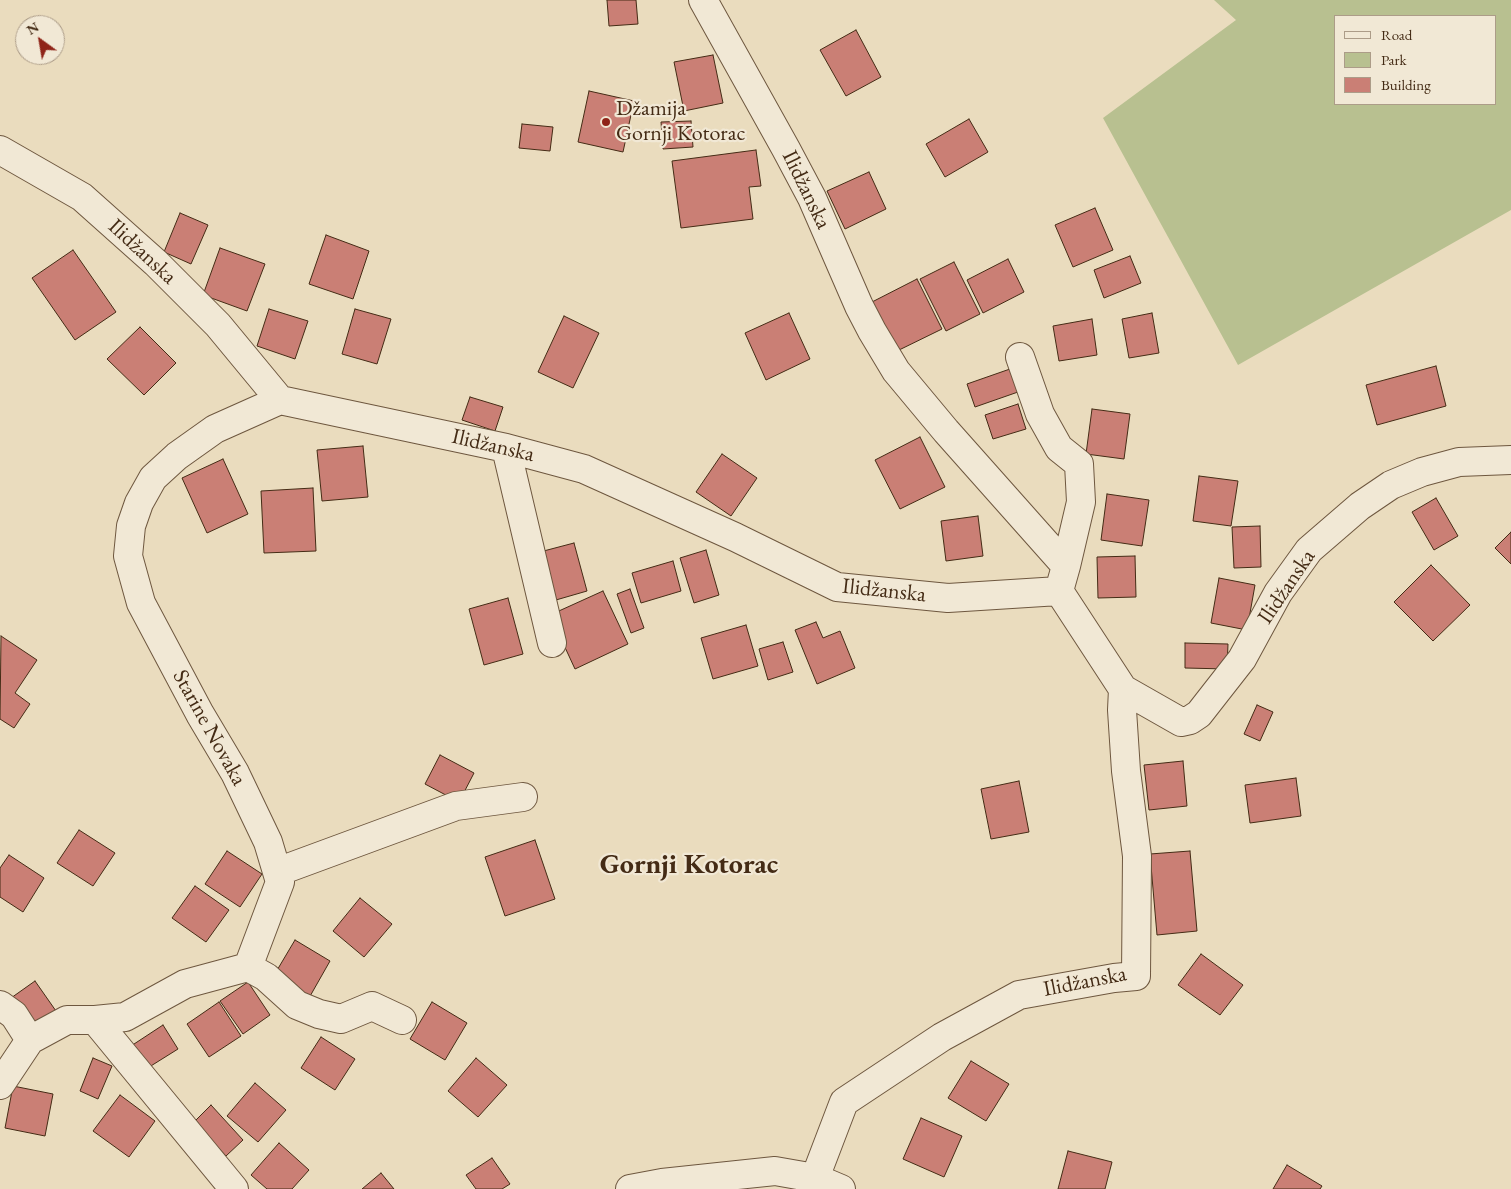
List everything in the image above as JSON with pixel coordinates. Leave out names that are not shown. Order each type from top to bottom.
[{"type":"street","name":"Ilidžanska","points":[[703,0],[804,182],[859,306],[896,371],[1062,578],[1123,689],[1122,710],[1126,772],[1137,856],[1136,976],[1114,978],[1019,995],[942,1037],[844,1102],[815,1178]]},
{"type":"street","name":"Ilidžanska","points":[[0,150],[82,197],[156,263],[218,325],[280,400],[506,448],[584,470],[735,537],[836,587],[948,598],[1062,578]]},
{"type":"street","points":[[1020,357],[1040,414],[1059,448],[1079,464],[1081,502],[1062,578]]},
{"type":"street","name":"Starine Novaka","points":[[248,968],[280,882],[268,842],[235,773],[200,714],[141,602],[128,556],[131,526],[139,503],[153,478],[177,456],[215,429],[280,400]]},
{"type":"street","points":[[506,448],[552,643]]},
{"type":"street","name":"Ilidžanska","points":[[1123,689],[1181,722],[1190,720],[1198,714],[1242,659],[1278,593],[1309,550],[1360,506],[1391,486],[1422,472],[1459,462],[1511,460]]},
{"type":"street","points":[[277,872],[456,806],[523,797]]},
{"type":"street","points":[[0,1086],[30,1040],[66,1020],[125,1017],[185,984],[248,968],[266,977],[297,1005],[319,1014],[341,1019],[372,1006],[402,1020]]},
{"type":"street","points":[[0,1005],[14,1015],[30,1040]]},
{"type":"street","points":[[95,1020],[234,1189]]},
{"type":"street","points":[[630,1189],[662,1183],[776,1171],[815,1178],[841,1189]]},
{"type":"green space","points":[[1214,0],[1511,0],[1511,210],[1238,365],[1103,118],[1236,20]]},
{"type":"building","points":[[607,0],[636,0],[638,24],[609,26]]},
{"type":"building","points":[[856,30],[881,77],[846,96],[820,50]]},
{"type":"building","points":[[713,55],[723,103],[684,111],[674,62]]},
{"type":"building","name":"Džamija Gornji Kotorac","points":[[589,91],[634,101],[623,152],[578,142]]},
{"type":"building","points":[[969,119],[988,152],[945,177],[926,144]]},
{"type":"building","points":[[691,121],[693,147],[663,149],[661,122]]},
{"type":"building","points":[[522,124],[553,127],[550,151],[519,148]]},
{"type":"building","points":[[756,150],[761,186],[749,187],[753,219],[681,228],[672,161]]},
{"type":"building","points":[[869,172],[886,209],[845,229],[827,191]]},
{"type":"building","points":[[1095,208],[1113,250],[1073,267],[1055,225]]},
{"type":"building","points":[[180,213],[208,225],[191,264],[164,252]]},
{"type":"building","points":[[326,235],[369,251],[353,299],[309,284]]},
{"type":"building","points":[[220,248],[265,264],[247,311],[203,295]]},
{"type":"building","points":[[73,250],[116,312],[75,340],[32,278]]},
{"type":"building","points":[[1130,256],[1141,283],[1104,298],[1094,270]]},
{"type":"building","points":[[1008,259],[1024,292],[983,313],[967,280]]},
{"type":"building","points":[[954,262],[980,314],[946,331],[920,279]]},
{"type":"building","points":[[917,279],[942,329],[897,351],[872,302]]},
{"type":"building","points":[[269,309],[308,321],[295,359],[257,346]]},
{"type":"building","points":[[355,309],[391,319],[377,364],[342,354]]},
{"type":"building","points":[[789,313],[810,359],[766,380],[745,333]]},
{"type":"building","points":[[1152,313],[1159,353],[1129,358],[1122,319]]},
{"type":"building","points":[[564,316],[599,333],[573,388],[538,372]]},
{"type":"building","points":[[1092,319],[1097,355],[1059,361],[1053,326]]},
{"type":"building","points":[[140,327],[176,363],[144,395],[107,359]]},
{"type":"building","points":[[1436,366],[1446,406],[1377,425],[1366,385]]},
{"type":"building","points":[[1010,369],[1018,392],[975,407],[967,384]]},
{"type":"building","points":[[470,397],[503,407],[495,431],[462,420]]},
{"type":"building","points":[[1018,404],[1026,429],[993,439],[985,415]]},
{"type":"building","points":[[1092,409],[1130,414],[1124,459],[1086,454]]},
{"type":"building","points":[[920,437],[945,487],[900,509],[875,460]]},
{"type":"building","points":[[363,446],[368,497],[322,501],[317,450]]},
{"type":"building","points":[[722,454],[757,478],[731,516],[696,492]]},
{"type":"building","points":[[223,459],[248,514],[207,533],[182,478]]},
{"type":"building","points":[[1199,476],[1238,481],[1231,526],[1193,521]]},
{"type":"building","points":[[313,488],[316,551],[264,553],[261,491]]},
{"type":"building","points":[[1107,494],[1149,500],[1142,546],[1101,540]]},
{"type":"building","points":[[1436,498],[1458,536],[1434,550],[1412,512]]},
{"type":"building","points":[[978,516],[983,556],[946,561],[941,521]]},
{"type":"building","points":[[1260,526],[1261,567],[1234,568],[1232,527]]},
{"type":"building","points":[[1511,532],[1511,564],[1495,548]]},
{"type":"building","points":[[574,543],[587,591],[549,602],[536,553]]},
{"type":"building","points":[[706,550],[719,595],[694,603],[680,558]]},
{"type":"building","points":[[1135,556],[1136,597],[1098,598],[1097,557]]},
{"type":"building","points":[[673,561],[681,591],[641,603],[632,573]]},
{"type":"building","points":[[1431,565],[1470,605],[1433,641],[1394,602]]},
{"type":"building","points":[[1219,578],[1255,585],[1247,630],[1211,623]]},
{"type":"building","points":[[630,589],[644,628],[631,633],[617,594]]},
{"type":"building","points":[[603,591],[628,644],[575,669],[550,615]]},
{"type":"building","points":[[508,598],[523,654],[484,665],[469,609]]},
{"type":"building","points":[[816,622],[823,638],[840,631],[855,668],[817,684],[795,630]]},
{"type":"building","points":[[746,625],[758,666],[713,679],[701,638]]},
{"type":"building","points":[[1,636],[37,660],[15,693],[30,704],[14,728],[0,719]]},
{"type":"building","points":[[783,642],[793,672],[768,680],[759,649]]},
{"type":"building","points":[[1185,643],[1228,644],[1227,669],[1185,668]]},
{"type":"building","points":[[1257,705],[1273,712],[1260,741],[1244,734]]},
{"type":"building","points":[[440,755],[474,773],[459,802],[425,784]]},
{"type":"building","points":[[1183,761],[1187,806],[1149,810],[1144,765]]},
{"type":"building","points":[[1296,778],[1301,816],[1250,823],[1245,785]]},
{"type":"building","points":[[1019,781],[1029,832],[991,839],[981,789]]},
{"type":"building","points":[[79,830],[115,853],[93,886],[57,863]]},
{"type":"building","points":[[535,840],[555,899],[505,916],[485,857]]},
{"type":"building","points":[[227,851],[262,874],[240,907],[205,884]]},
{"type":"building","points":[[1190,851],[1197,931],[1157,935],[1150,854]]},
{"type":"building","points":[[9,855],[44,878],[23,912],[0,897],[0,868]]},
{"type":"building","points":[[195,886],[229,910],[206,942],[172,918]]},
{"type":"building","points":[[360,898],[392,924],[364,957],[333,931]]},
{"type":"building","points":[[295,940],[330,961],[309,998],[273,977]]},
{"type":"building","points":[[1201,954],[1243,985],[1220,1015],[1178,985]]},
{"type":"building","points":[[35,981],[56,1011],[32,1028],[11,998]]},
{"type":"building","points":[[248,982],[270,1015],[243,1034],[220,1001]]},
{"type":"building","points":[[219,1002],[241,1036],[209,1057],[187,1024]]},
{"type":"building","points":[[432,1002],[467,1023],[445,1060],[410,1039]]},
{"type":"building","points":[[163,1025],[178,1049],[146,1069],[131,1046]]},
{"type":"building","points":[[321,1037],[355,1059],[335,1090],[301,1068]]},
{"type":"building","points":[[93,1058],[112,1066],[98,1099],[80,1091]]},
{"type":"building","points":[[476,1058],[507,1085],[478,1117],[448,1091]]},
{"type":"building","points":[[971,1061],[1009,1084],[986,1121],[948,1098]]},
{"type":"building","points":[[255,1083],[286,1110],[258,1142],[227,1116]]},
{"type":"building","points":[[13,1086],[53,1094],[45,1136],[5,1128]]},
{"type":"building","points":[[120,1095],[155,1121],[129,1157],[93,1131]]},
{"type":"building","points":[[211,1105],[243,1140],[226,1156],[194,1122]]},
{"type":"building","points":[[921,1118],[962,1136],[944,1177],[903,1159]]},
{"type":"building","points":[[279,1143],[309,1170],[292,1189],[267,1189],[251,1175]]},
{"type":"building","points":[[1068,1151],[1112,1162],[1105,1189],[1058,1189]]},
{"type":"building","points":[[492,1158],[510,1184],[502,1189],[476,1189],[466,1175]]},
{"type":"building","points":[[1287,1165],[1322,1186],[1320,1189],[1273,1189]]},
{"type":"building","points":[[381,1173],[394,1189],[362,1189]]},
{"type":"place","name":"Džamija Gornji Kotorac","points":[[606,122]]},
{"type":"district","name":"Gornji Kotorac","points":[[689,865]]}]
